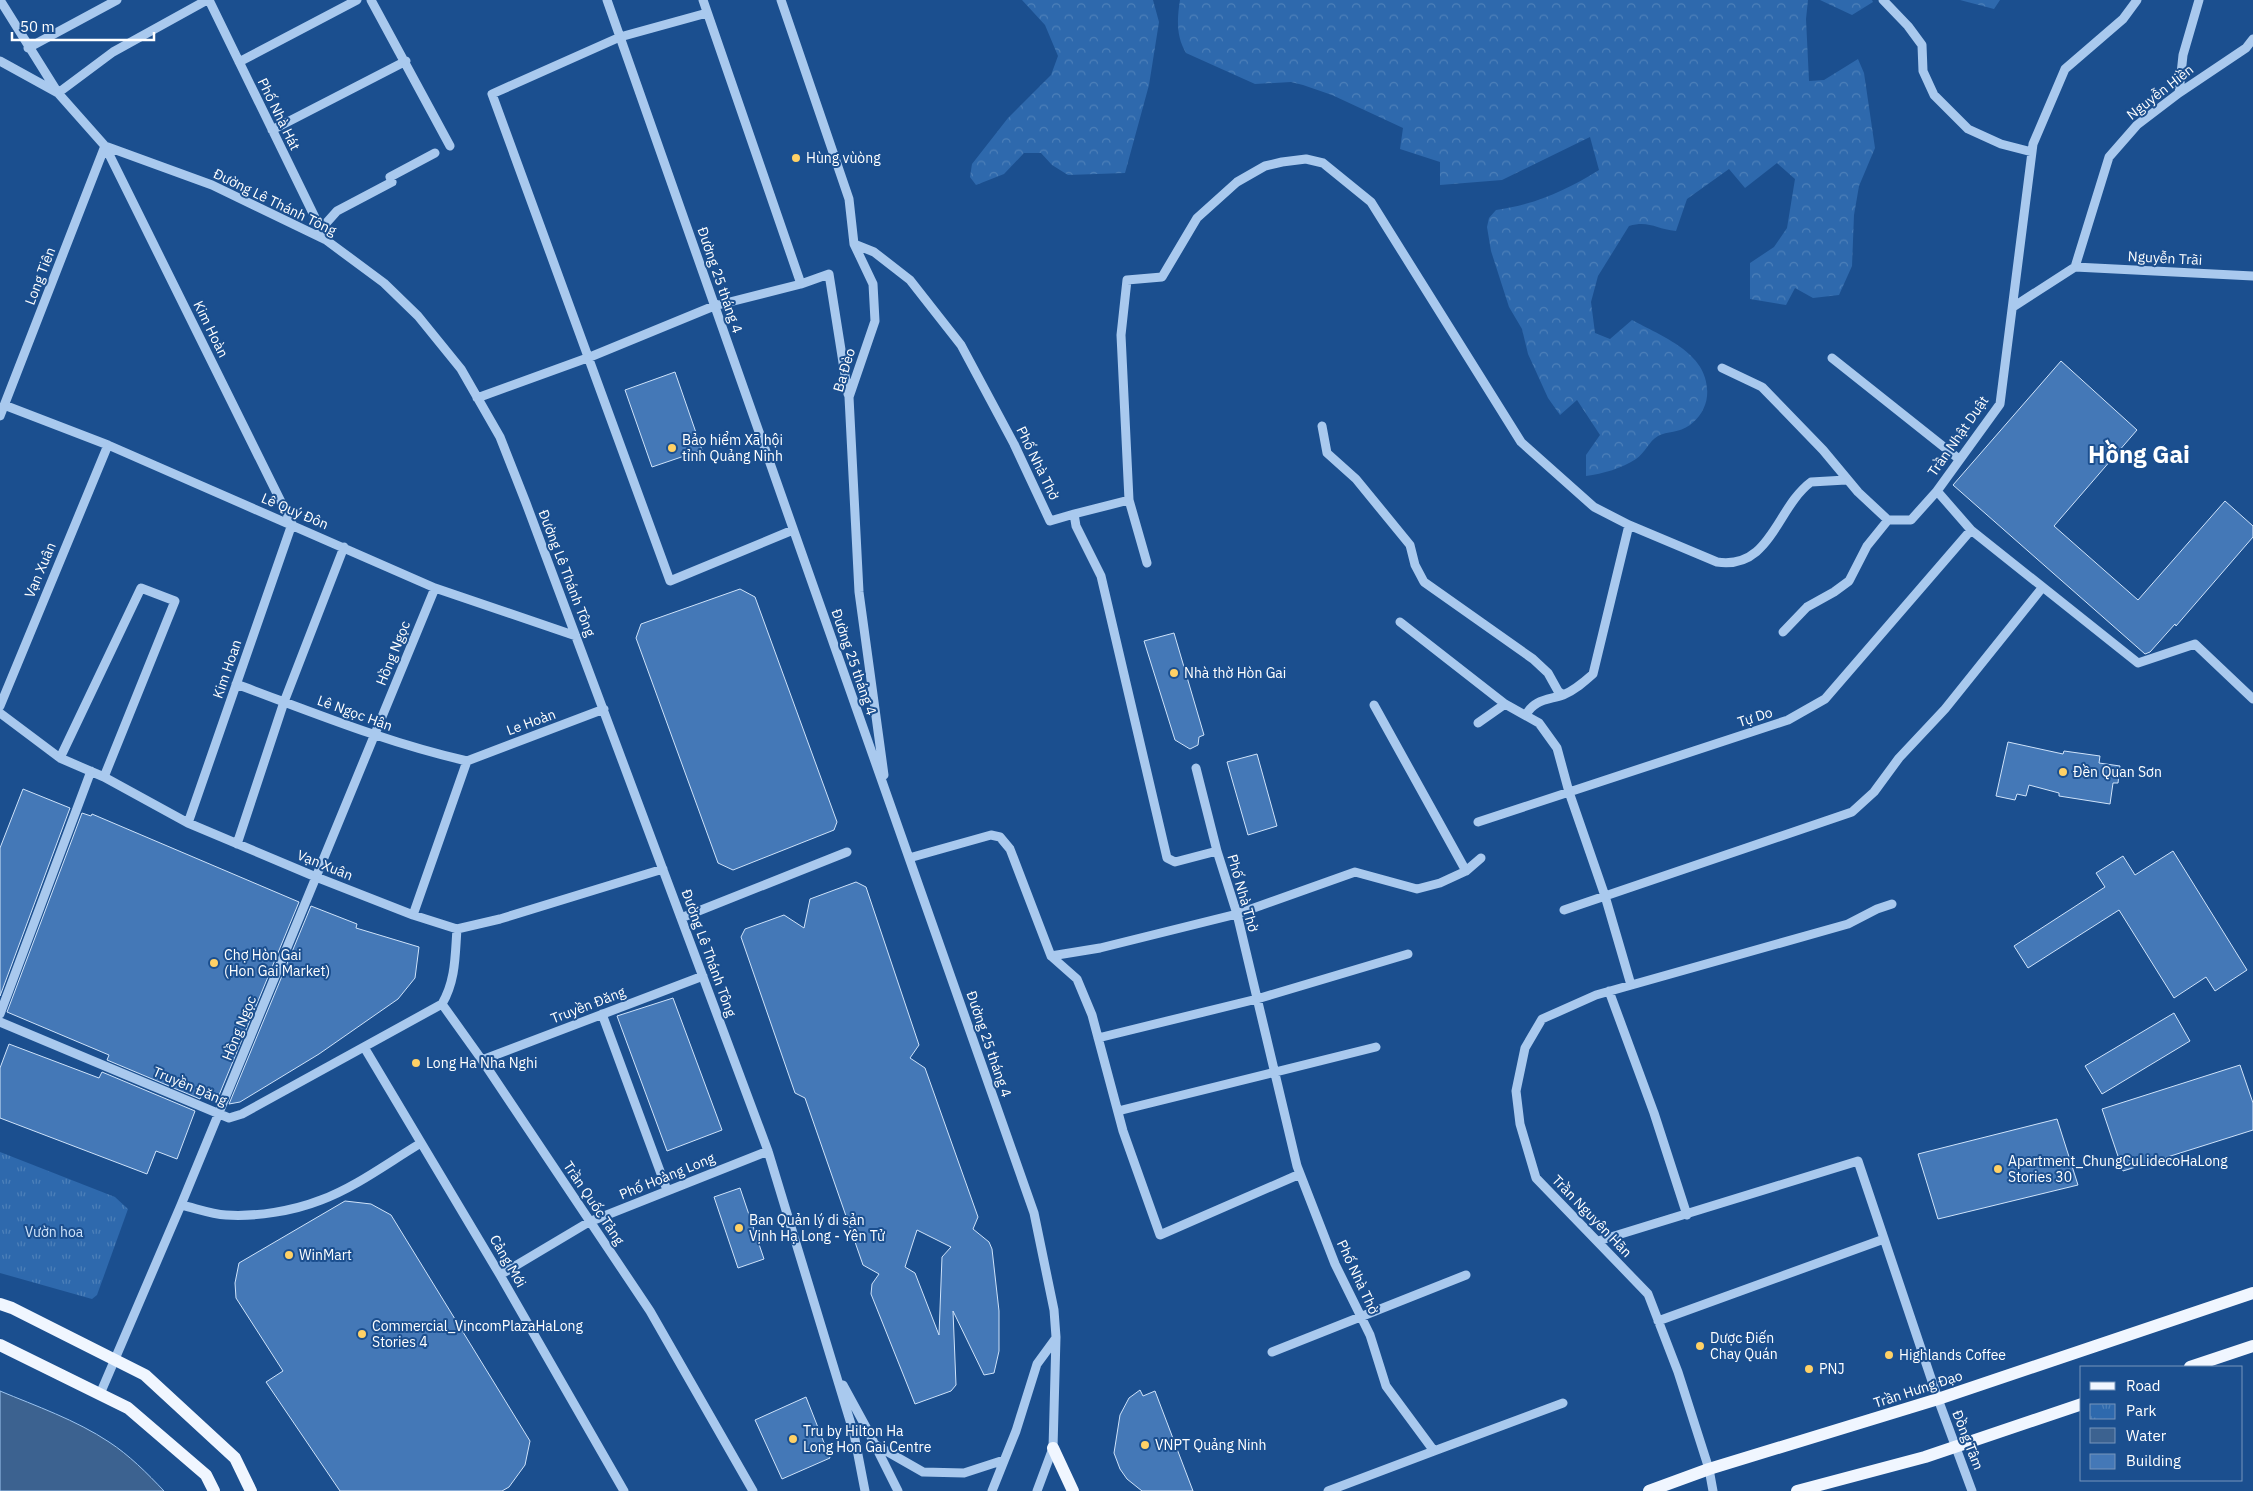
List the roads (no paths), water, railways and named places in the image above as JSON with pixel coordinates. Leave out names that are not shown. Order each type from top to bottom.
[{"type":"main road","name":"Trần Hưng Đạo","points":[[1649,1491],[1709,1469],[1938,1400],[2253,1294]]},
{"type":"main road","points":[[0,1304],[12,1308],[145,1375],[235,1458],[251,1491]]},
{"type":"main road","points":[[0,1345],[128,1408],[206,1475],[214,1491]]},
{"type":"main road","points":[[2193,1366],[2253,1346]]},
{"type":"main road","points":[[1797,1491],[1956,1446],[2080,1405]]},
{"type":"main road","points":[[1054,1448],[1073,1491]]},
{"type":"street","name":"Đường Lê Thánh Tông","points":[[0,0],[28,48],[58,93],[105,146],[212,185],[326,240],[384,283],[418,316],[461,369],[500,437],[604,709],[768,1151],[802,1256],[833,1368],[854,1434],[865,1491]]},
{"type":"street","points":[[28,48],[117,0]]},
{"type":"street","points":[[0,61],[58,93],[112,52],[208,0]]},
{"type":"street","name":"Phố Nhà Hát","points":[[208,0],[326,240]]},
{"type":"street","points":[[239,62],[357,0]]},
{"type":"street","points":[[372,0],[450,146]]},
{"type":"street","name":"Đường 25 tháng 4","points":[[606,0],[1034,1213],[1054,1310],[1056,1338],[1054,1448],[1037,1491]]},
{"type":"street","points":[[702,0],[801,284]]},
{"type":"street","name":"Ba Đèo","points":[[781,0],[849,200],[854,244],[873,284],[874,321],[849,397],[859,592],[886,794]]},
{"type":"street","points":[[1883,0],[1908,26],[1922,45],[1923,71],[1934,95],[1968,130],[2001,144],[2032,152]]},
{"type":"street","name":"Trần Nhật Duật","points":[[2137,0],[2123,19],[2065,69],[2033,144],[2000,404],[1937,491],[1971,530],[2138,664],[2195,644],[2253,699]]},
{"type":"street","points":[[2179,93],[2183,56],[2199,0]]},
{"type":"street","points":[[708,13],[620,37],[492,94],[590,358],[670,582],[793,530]]},
{"type":"street","name":"Nguyễn Hiền","points":[[2075,268],[2110,157],[2137,125],[2179,93],[2246,48],[2253,40]]},
{"type":"street","points":[[272,130],[406,62]]},
{"type":"street","name":"Long Tiên","points":[[0,416],[105,146]]},
{"type":"street","name":"Kim Hoàn","points":[[105,146],[292,524]]},
{"type":"street","points":[[320,230],[336,211],[392,182],[390,177],[435,153]]},
{"type":"street","points":[[1147,563],[1129,500],[1121,335],[1127,280],[1162,277],[1197,218],[1237,182],[1265,166],[1306,159],[1323,163],[1371,202],[1521,442],[1594,507],[1630,525],[1717,562],[1731,564],[1741,562],[1758,551],[1805,486],[1818,480],[1846,480]]},
{"type":"street","name":"Phố Nhà Thờ","points":[[854,244],[874,252],[910,280],[961,345],[1014,444],[1050,521],[1074,514],[1076,526],[1101,576],[1167,858],[1175,862],[1217,850],[1237,914],[1300,1174],[1334,1264],[1370,1335],[1386,1386],[1434,1451]]},
{"type":"street","points":[[2013,307],[2075,268]]},
{"type":"street","name":"Nguyễn Trãi","points":[[2075,268],[2253,276]]},
{"type":"street","points":[[477,398],[590,358],[714,306],[801,284],[829,274],[849,397]]},
{"type":"street","points":[[1832,358],[1959,460]]},
{"type":"street","points":[[1722,368],[1762,387],[1823,450],[1846,480],[1888,520],[1911,520],[1937,491]]},
{"type":"street","name":"Lê Quý Đôn","points":[[4,405],[108,445],[435,588],[576,636]]},
{"type":"street","points":[[1322,426],[1327,453],[1356,479],[1410,544],[1415,565],[1424,582],[1533,659],[1548,673],[1563,695]]},
{"type":"street","name":"Vạn Xuân","points":[[0,706],[108,445]]},
{"type":"street","points":[[1074,514],[1129,500]]},
{"type":"street","points":[[1783,632],[1806,606],[1834,592],[1849,581],[1867,546],[1888,520]]},
{"type":"street","name":"Kim Hoan","points":[[188,823],[292,524]]},
{"type":"street","points":[[1526,715],[1530,708],[1544,699],[1563,695],[1581,685],[1593,674],[1630,525]]},
{"type":"street","name":"Tự Do","points":[[1478,822],[1788,720],[1825,699],[1971,530]]},
{"type":"street","points":[[237,844],[284,702],[344,547]]},
{"type":"street","points":[[60,758],[141,588],[175,601],[104,777]]},
{"type":"street","name":"Hồng Ngọc","points":[[100,1394],[181,1205],[435,588]]},
{"type":"street","points":[[1564,910],[1852,812],[1874,792],[1899,758],[1945,709],[2042,588]]},
{"type":"street","points":[[1400,622],[1505,704],[1539,723],[1557,748],[1568,792],[1605,896],[1631,985]]},
{"type":"street","name":"Lê Ngọc Hân","points":[[236,684],[375,735],[418,749],[467,760]]},
{"type":"street","points":[[1478,723],[1505,704]]},
{"type":"street","points":[[1374,705],[1466,871]]},
{"type":"street","name":"Le Hoàn","points":[[467,760],[604,709]]},
{"type":"street","name":"Vạn Xuân","points":[[0,713],[60,758],[104,777],[188,823],[316,877],[413,915],[457,929]]},
{"type":"street","points":[[413,915],[467,760]]},
{"type":"street","points":[[1196,768],[1217,850]]},
{"type":"street","points":[[0,1014],[91,771]]},
{"type":"street","points":[[909,858],[991,835],[1000,838],[1010,850],[1051,956],[1077,979],[1092,1015],[1118,1112],[1160,1235],[1300,1174]]},
{"type":"street","points":[[681,918],[848,852]]},
{"type":"street","points":[[1051,956],[1100,948],[1237,914],[1355,872],[1417,889],[1440,883],[1466,871],[1481,858]]},
{"type":"street","points":[[442,1004],[450,990],[454,970],[457,929],[500,919],[663,869]]},
{"type":"street","name":"Trần Nguyên Hãn","points":[[1713,1491],[1709,1469],[1678,1372],[1648,1294],[1536,1178],[1520,1124],[1516,1090],[1525,1048],[1542,1019],[1609,991],[1848,924],[1877,909],[1892,904]]},
{"type":"street","points":[[1098,1038],[1257,999],[1408,954]]},
{"type":"street","name":"Truyền Đăng","points":[[482,1060],[703,976]]},
{"type":"street","points":[[1598,1241],[1687,1216],[1654,1112],[1609,991]]},
{"type":"street","name":"Truyền Đăng","points":[[0,1022],[229,1118],[242,1114],[442,1004]]},
{"type":"street","name":"Trần Quốc Tảng","points":[[442,1004],[482,1060],[650,1311],[753,1491]]},
{"type":"street","points":[[602,1014],[667,1190]]},
{"type":"street","name":"Cảng Mới","points":[[364,1047],[500,1275],[624,1491]]},
{"type":"street","points":[[1118,1112],[1376,1047]]},
{"type":"street","points":[[181,1205],[225,1215],[275,1212],[299,1207],[321,1200],[344,1189],[421,1143]]},
{"type":"street","name":"Phố Hoàng Long","points":[[500,1275],[590,1222],[768,1151]]},
{"type":"street","name":"Đồng Tâm","points":[[1687,1216],[1858,1161],[1938,1400],[1972,1491]]},
{"type":"street","points":[[1658,1321],[1884,1239]]},
{"type":"street","points":[[1272,1352],[1466,1275]]},
{"type":"street","points":[[992,1491],[1016,1431],[1037,1364],[1056,1338]]},
{"type":"street","name":"Đường Lê Thánh Tông","points":[[833,1368],[898,1491]]},
{"type":"street","points":[[1328,1491],[1563,1403]]},
{"type":"street","points":[[874,1444],[923,1472],[964,1473],[1004,1460]]},
{"type":"water","points":[[0,1391],[56,1414],[96,1434],[131,1458],[164,1491],[0,1491]]},
{"type":"place","name":"Hùng vùòng","points":[[796,158]]},
{"type":"place","name":"Bảo hiểm Xã hội tỉnh Quảng Ninh","points":[[672,448]]},
{"type":"place","name":"Nhà thờ Hòn Gai","points":[[1174,673]]},
{"type":"place","name":"Đền Quan Sơn","points":[[2063,772]]},
{"type":"place","name":"Chợ Hòn Gai (Hon Gai Market)","points":[[214,963]]},
{"type":"place","name":"Long Ha Nha Nghi","points":[[416,1063]]},
{"type":"place","name":"Apartment_ChungCuLidecoHaLong Stories 30","points":[[1998,1169]]},
{"type":"place","name":"Ban Quản lý di sản Vịnh Hạ Long - Yên Tử","points":[[739,1228]]},
{"type":"place","name":"WinMart","points":[[289,1255]]},
{"type":"place","name":"Commercial_VincomPlazaHaLong Stories 4","points":[[362,1334]]},
{"type":"place","name":"Dược Điến Chay Quán","points":[[1700,1346]]},
{"type":"place","name":"Highlands Coffee","points":[[1889,1355]]},
{"type":"place","name":"PNJ","points":[[1809,1369]]},
{"type":"place","name":"Tru by Hilton Ha Long Hon Gai Centre","points":[[793,1439]]},
{"type":"place","name":"VNPT Quảng Ninh","points":[[1145,1445]]},
{"type":"district","name":"Hồng Gai","points":[[2139,455]]},
{"type":"park label","name":"Vườn hoa","points":[[54,1232]]}]
